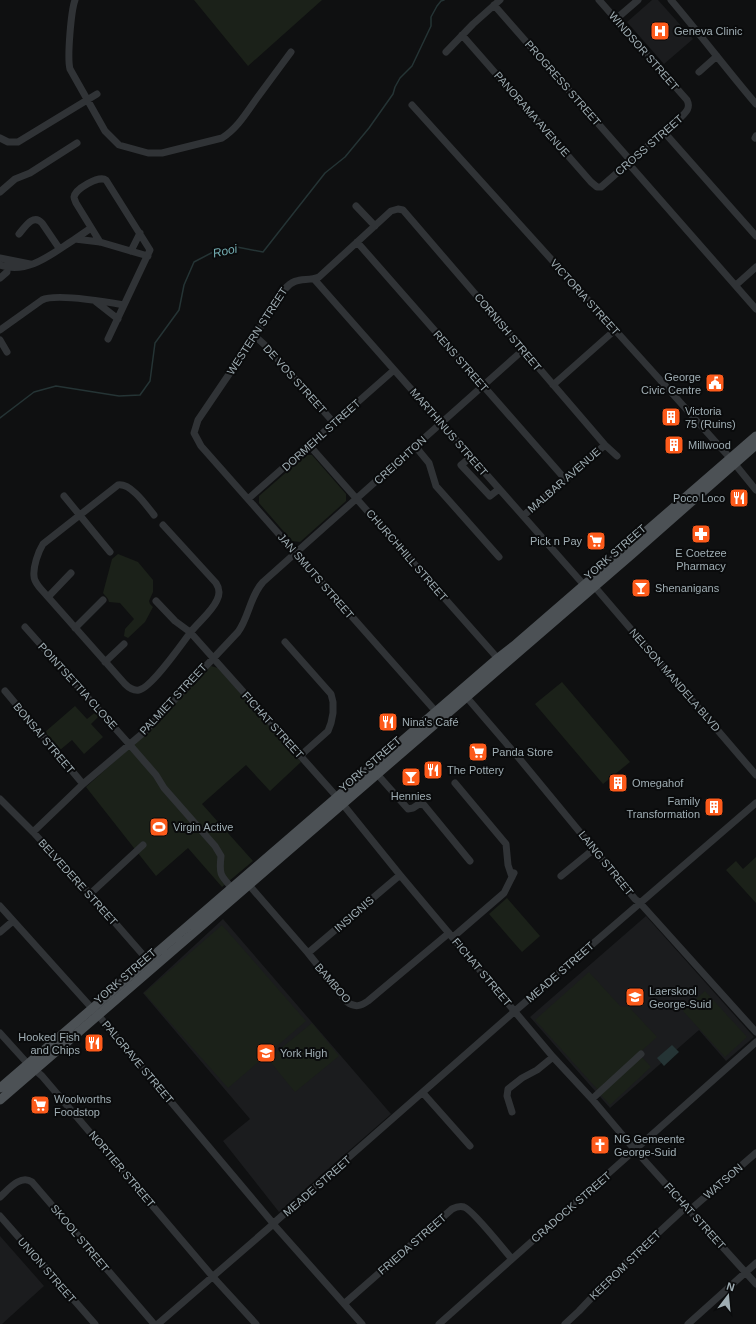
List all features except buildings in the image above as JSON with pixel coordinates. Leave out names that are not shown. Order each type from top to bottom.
[{"type":"main road","name":"YORK STREET","points":[[151,964],[232,888],[340,800],[501,661],[594,586],[732,461],[756,436]]},
{"type":"main road","name":"YORK STREET","points":[[501,661],[516,644],[584,585],[732,461],[756,445]]},
{"type":"main road","name":"YORK STREET","points":[[0,1100],[32,1067],[151,964],[249,885],[340,800],[377,774],[438,715]]},
{"type":"main road","name":"YORK STREET","points":[[0,1088],[32,1067]]},
{"type":"street","points":[[75,0],[69,65],[72,74],[106,132],[118,145],[148,153],[162,153],[222,138],[231,132],[291,52]]},
{"type":"street","points":[[446,52],[500,0]]},
{"type":"street","name":"WINDSOR STREET","points":[[599,0],[688,103]]},
{"type":"street","points":[[616,19],[638,0]]},
{"type":"street","points":[[671,0],[733,78],[756,104]]},
{"type":"street","name":"PROGRESS STREET","points":[[494,5],[756,309]]},
{"type":"street","name":"PANORAMA AVENUE","points":[[462,35],[591,182],[597,187],[604,185]]},
{"type":"street","points":[[699,72],[717,56]]},
{"type":"street","points":[[0,138],[8,142],[18,142],[97,94]]},
{"type":"street","name":"CROSS STREET","points":[[604,185],[686,112],[689,109],[688,103]]},
{"type":"street","name":"VICTORIA STREET","points":[[412,105],[615,330],[756,490]]},
{"type":"street","points":[[664,132],[756,236]]},
{"type":"street","points":[[2,187],[30,173],[76,143]]},
{"type":"street","points":[[100,242],[76,203],[74,197],[76,193],[86,185],[98,178],[103,178],[106,180],[150,249],[108,338]]},
{"type":"street","points":[[356,206],[374,226]]},
{"type":"street","name":"WESTERN STREET","points":[[194,433],[198,420],[289,284],[300,280],[314,279],[323,274],[391,211],[398,209]]},
{"type":"street","name":"CORNISH STREET","points":[[398,209],[407,213],[604,445],[617,456]]},
{"type":"street","points":[[19,234],[29,222],[35,219],[39,220],[60,248]]},
{"type":"street","points":[[0,265],[7,268],[16,268],[35,264],[91,228]]},
{"type":"street","points":[[131,251],[140,233]]},
{"type":"street","points":[[75,239],[100,242],[148,256]]},
{"type":"street","name":"RENS STREET","points":[[357,242],[565,479]]},
{"type":"street","points":[[3,258],[35,264]]},
{"type":"street","points":[[0,278],[6,274],[7,268],[3,258]]},
{"type":"street","points":[[736,285],[756,267]]},
{"type":"street","name":"MARTHINUS STREET","points":[[314,279],[584,585]]},
{"type":"street","points":[[0,330],[47,298],[61,297],[124,305]]},
{"type":"street","points":[[95,301],[118,319]]},
{"type":"street","points":[[553,385],[615,330]]},
{"type":"street","name":"DE VOS STREET","points":[[254,336],[267,347],[334,423]]},
{"type":"street","points":[[0,340],[7,352]]},
{"type":"street","name":"CREIGHTON","points":[[295,553],[524,350]]},
{"type":"street","name":"DORMEHL STREET","points":[[248,499],[394,370]]},
{"type":"street","name":"JAN SMUTS STREET","points":[[194,433],[201,446],[438,715]]},
{"type":"street","name":"CHURCHHILL STREET","points":[[309,445],[501,661]]},
{"type":"street","name":"MALBAR AVENUE","points":[[523,516],[604,445]]},
{"type":"street","points":[[416,446],[429,463],[436,486],[499,557]]},
{"type":"street","points":[[471,457],[461,465],[490,496],[499,489]]},
{"type":"street","points":[[154,514],[131,489],[126,485],[121,484],[49,539],[40,549],[34,571],[35,582],[105,662],[130,688],[136,690],[141,690],[145,687],[173,657],[190,632],[208,614],[216,601],[219,592],[219,587],[163,525]]},
{"type":"street","points":[[64,496],[110,552]]},
{"type":"street","name":"PALMIET STREET","points":[[33,832],[84,784],[143,733],[240,629],[244,623],[259,586],[295,553]]},
{"type":"street","points":[[48,597],[70,573]]},
{"type":"street","points":[[584,585],[594,586]]},
{"type":"street","name":"NELSON MANDELA BLVD","points":[[594,586],[756,775]]},
{"type":"street","points":[[75,628],[103,600]]},
{"type":"street","name":"FICHAT STREET","points":[[156,601],[175,620],[190,632],[340,800],[553,1057],[756,1284]]},
{"type":"street","name":"POINTSETTIA CLOSE","points":[[25,628],[130,744],[156,775],[164,788],[220,853],[221,874],[232,888]]},
{"type":"street","points":[[285,642],[331,694],[333,702],[331,723],[328,731],[300,756]]},
{"type":"street","points":[[105,662],[124,644]]},
{"type":"street","name":"BONSAI STREET","points":[[5,691],[84,784]]},
{"type":"street","name":"LAING STREET","points":[[463,693],[634,899],[640,903],[756,1032]]},
{"type":"street","points":[[377,774],[408,809],[419,804],[424,805],[470,861]]},
{"type":"street","points":[[451,935],[504,893],[513,874],[508,865],[507,845],[455,783]]},
{"type":"street","name":"BELVEDERE STREET","points":[[0,799],[33,832],[90,894],[151,964]]},
{"type":"street","name":"MEADE STREET","points":[[158,1324],[515,1011],[756,803]]},
{"type":"street","points":[[90,894],[144,845]]},
{"type":"street","points":[[562,876],[594,849]]},
{"type":"street","name":"INSIGNIS","points":[[308,953],[400,874]]},
{"type":"street","name":"BAMBOO","points":[[249,885],[351,1005],[358,1006],[368,1001],[451,935]]},
{"type":"street","name":"PALGRAVE STREET","points":[[0,906],[95,1012],[273,1224],[345,1303],[362,1324]]},
{"type":"street","points":[[0,932],[13,921]]},
{"type":"street","name":"NORTIER STREET","points":[[0,1033],[42,1076],[213,1277],[256,1324]]},
{"type":"street","name":"CRADOCK STREET","points":[[438,1324],[756,1042]]},
{"type":"street","points":[[592,1099],[641,1054]]},
{"type":"street","points":[[512,1112],[507,1096],[508,1089],[522,1078],[537,1070],[553,1057]]},
{"type":"street","points":[[423,1093],[470,1146]]},
{"type":"street","name":"WATSON","points":[[688,1209],[756,1152]]},
{"type":"street","name":"SKOOL STREET","points":[[0,1197],[18,1182],[22,1180],[30,1180],[154,1324]]},
{"type":"street","name":"FRIEDA STREET","points":[[345,1303],[452,1209],[458,1207],[464,1207],[472,1213],[512,1259]]},
{"type":"street","name":"KEEROM STREET","points":[[566,1324],[616,1272],[688,1209]]},
{"type":"street","name":"UNION STREET","points":[[0,1216],[95,1324]]},
{"type":"street","points":[[688,1324],[756,1263]]},
{"type":"shaded area","points":[[194,0],[322,0],[248,66]]},
{"type":"shaded area","name":"Geneva Clinic","points":[[652,0],[658,0],[693,39],[664,64],[627,22]]},
{"type":"shaded area","points":[[306,455],[312,455],[346,494],[346,501],[300,542],[292,541],[259,503],[259,496]]},
{"type":"shaded area","points":[[118,554],[138,562],[153,580],[153,592],[149,601],[153,607],[145,622],[128,638],[124,636],[125,629],[134,619],[120,603],[109,602],[103,593],[112,559]]},
{"type":"shaded area","points":[[211,666],[218,668],[301,762],[270,791],[246,765],[202,804],[253,861],[222,887],[188,848],[156,876],[86,787],[145,734]]},
{"type":"shaded area","points":[[562,682],[630,762],[603,784],[535,704]]},
{"type":"shaded area","points":[[75,706],[87,719],[97,711],[100,715],[91,724],[103,737],[84,754],[72,740],[60,750],[45,732]]},
{"type":"shaded area","points":[[756,857],[756,903],[726,870],[736,861],[743,869]]},
{"type":"shaded area","points":[[507,898],[540,936],[522,952],[489,914]]},
{"type":"shaded area","name":"Laerskool George-Suid","points":[[646,916],[754,1037],[726,1061],[699,1030],[610,1108],[530,1017]]},
{"type":"shaded area","name":"York High","points":[[223,919],[391,1114],[279,1212],[223,1141],[250,1119],[143,993]]},
{"type":"shaded area","points":[[222,925],[306,1021],[228,1088],[144,993]]},
{"type":"shaded area","points":[[589,972],[620,1006],[629,1007],[657,1037],[598,1090],[535,1020]]},
{"type":"shaded area","points":[[705,991],[747,1037],[725,1057],[683,1011]]},
{"type":"shaded area","points":[[312,1023],[339,1056],[295,1092],[268,1059]]},
{"type":"shaded area","points":[[672,1045],[679,1052],[664,1066],[657,1058]]},
{"type":"shaded area","points":[[641,1056],[651,1067],[610,1105],[600,1094]]},
{"type":"shaded area","points":[[0,1236],[44,1286],[2,1324],[0,1324]]},
{"type":"waterway","name":"Rooi","points":[[0,418],[34,392],[56,386],[119,396],[140,395],[150,381],[155,343],[179,310],[184,285],[194,262],[215,251],[237,247],[263,252],[325,173],[345,157],[369,128],[393,94],[400,78],[412,66],[431,26],[431,17],[437,6],[444,0]]},
{"type":"place","name":"Geneva Clinic","points":[[660,31]]},
{"type":"place","name":"George Civic Centre","points":[[715,383]]},
{"type":"place","name":"Victoria 75 (Ruins)","points":[[671,417]]},
{"type":"place","name":"Millwood","points":[[674,445]]},
{"type":"place","name":"Poco Loco","points":[[739,498]]},
{"type":"place","name":"E Coetzee Pharmacy","points":[[701,534]]},
{"type":"place","name":"Pick n Pay","points":[[596,541]]},
{"type":"place","name":"Shenanigans","points":[[641,588]]},
{"type":"place","name":"Nina's Café","points":[[388,722]]},
{"type":"place","name":"Panda Store","points":[[478,752]]},
{"type":"place","name":"The Pottery","points":[[433,770]]},
{"type":"place","name":"Hennies","points":[[411,777]]},
{"type":"place","name":"Omegahof","points":[[618,783]]},
{"type":"place","name":"Family Transformation","points":[[714,807]]},
{"type":"place","name":"Virgin Active","points":[[159,827]]},
{"type":"place","name":"Laerskool George-Suid","points":[[635,997]]},
{"type":"place","name":"Hooked Fish and Chips","points":[[94,1043]]},
{"type":"place","name":"York High","points":[[266,1053]]},
{"type":"place","name":"Woolworths Foodstop","points":[[40,1105]]},
{"type":"place","name":"NG Gemeente George-Suid","points":[[600,1145]]}]
